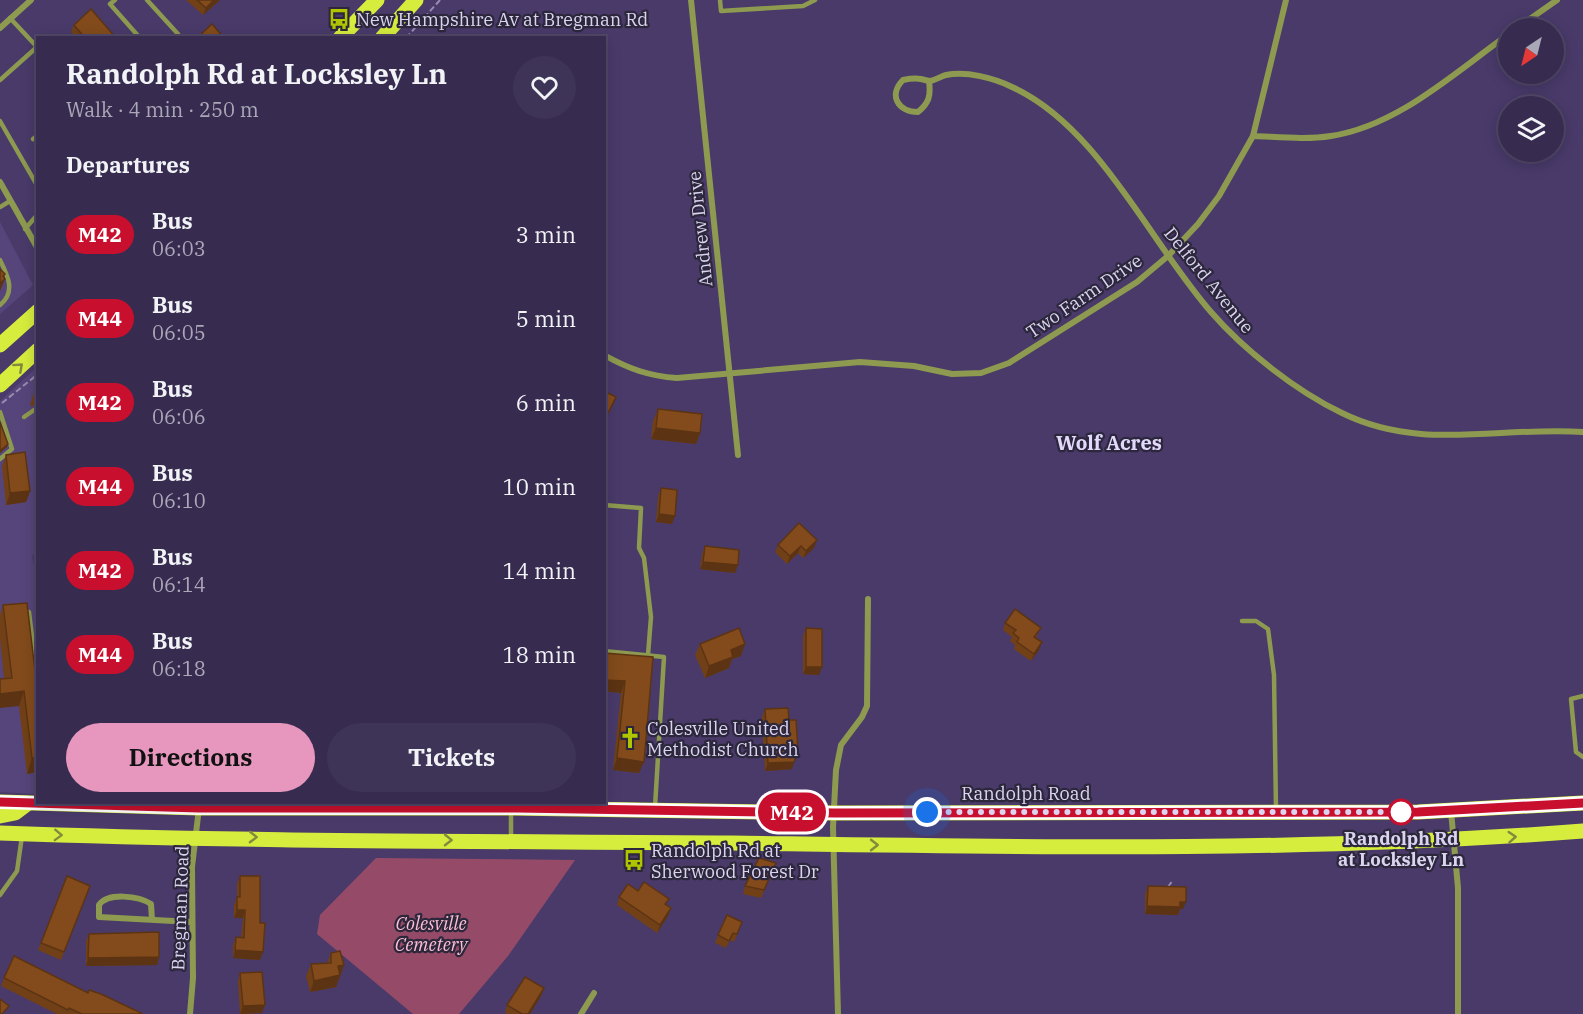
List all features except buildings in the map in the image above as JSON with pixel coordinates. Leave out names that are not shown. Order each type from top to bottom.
[{"type":"main road","points":[[342,36],[376,0]]},
{"type":"main road","points":[[384,36],[416,0]]},
{"type":"main road","points":[[0,345],[36,313]]},
{"type":"main road","points":[[0,385],[36,352]]},
{"type":"main road","name":"Randolph Road","points":[[0,802],[199,806],[512,805],[834,813],[1451,810],[1583,803]]},
{"type":"main road","points":[[0,816],[15,813],[27,804]]},
{"type":"main road","points":[[0,833],[834,845],[1129,846],[1454,841],[1583,831]]},
{"type":"street","name":"Andrew Drive","points":[[692,0],[738,454]]},
{"type":"street","name":"Two Farm Drive","points":[[606,356],[627,368],[651,376],[677,378],[860,362],[914,366],[952,374],[981,373],[1009,363],[1137,282],[1168,256],[1198,224],[1219,196],[1253,136],[1286,0]]},
{"type":"street","points":[[1531,18],[1557,0]]},
{"type":"street","points":[[0,28],[28,1]]},
{"type":"street","points":[[1253,136],[1303,138],[1332,136],[1367,126],[1404,108],[1498,42]]},
{"type":"street","name":"Delford Avenue","points":[[929,81],[931,94],[926,105],[918,112],[908,112],[899,107],[896,87],[903,80],[919,78],[929,81],[945,75],[968,74],[1010,86],[1042,102],[1060,116],[1085,142],[1210,311],[1242,346],[1280,374],[1342,413],[1391,432],[1422,436],[1553,430],[1583,432]]},
{"type":"street","points":[[0,182],[36,246]]},
{"type":"street","points":[[838,1014],[834,845],[836,770],[841,745],[867,706],[868,599]]},
{"type":"street","name":"Bregman Road","points":[[190,1014],[193,978],[192,867],[199,806]]},
{"type":"street","points":[[1451,810],[1458,888],[1458,1014]]},
{"type":"street","points":[[152,920],[151,904],[144,899],[108,898],[99,905],[99,917],[152,920],[192,922]]},
{"type":"street","points":[[581,1014],[594,993]]},
{"type":"lane","points":[[115,0],[110,4],[138,36]]},
{"type":"lane","points":[[147,0],[178,34],[176,36]]},
{"type":"lane","points":[[720,0],[721,11],[803,6],[815,0]]},
{"type":"lane","points":[[10,18],[36,46]]},
{"type":"lane","points":[[0,80],[36,48]]},
{"type":"lane","points":[[0,121],[36,184]]},
{"type":"lane","points":[[0,207],[10,201]]},
{"type":"lane","points":[[25,229],[36,216]]},
{"type":"lane","points":[[0,260],[9,278],[10,290],[0,305]]},
{"type":"lane","points":[[0,271],[9,278]]},
{"type":"lane","points":[[24,417],[34,410]]},
{"type":"lane","points":[[0,412],[12,449],[0,459]]},
{"type":"lane","points":[[606,505],[641,508],[639,548],[644,558],[651,617],[648,655]]},
{"type":"lane","points":[[21,610],[29,612],[36,670]]},
{"type":"lane","points":[[1242,621],[1256,621],[1268,629],[1274,675],[1276,812]]},
{"type":"lane","points":[[606,651],[664,657],[655,810]]},
{"type":"lane","points":[[1583,696],[1571,699],[1576,752],[1583,757]]},
{"type":"lane","points":[[511,841],[512,805]]},
{"type":"lane","points":[[0,895],[18,872],[22,834]]},
{"type":"path","points":[[408,36],[440,0]]},
{"type":"path","points":[[0,405],[36,376]]},
{"type":"path","points":[[1163,892],[1173,880]]},
{"type":"shaded area","points":[[0,222],[33,285],[0,314]]},
{"type":"shaded area","points":[[36,368],[36,552],[32,556],[36,575],[36,794],[0,792],[0,401]]},
{"type":"green space","name":"Colesville Cemetery","points":[[376,858],[575,860],[508,956],[459,1014],[413,1014],[317,934],[320,915]]},
{"type":"bus line","name":"M42","points":[[0,802],[199,808],[518,808],[834,813],[1418,812],[1583,803]]},
{"type":"place","name":"New Hampshire Av at Bregman Rd","points":[[339,19]]},
{"type":"place","name":"Colesville United Methodist Church","points":[[630,738]]},
{"type":"place","name":"Randolph Rd at Locksley Ln","points":[[1401,812]]},
{"type":"place","name":"Randolph Rd at Sherwood Forest Dr","points":[[634,860]]},
{"type":"district","name":"Wolf Acres","points":[[1109,442]]},
{"type":"route","points":[[927,812],[1401,812]]}]
